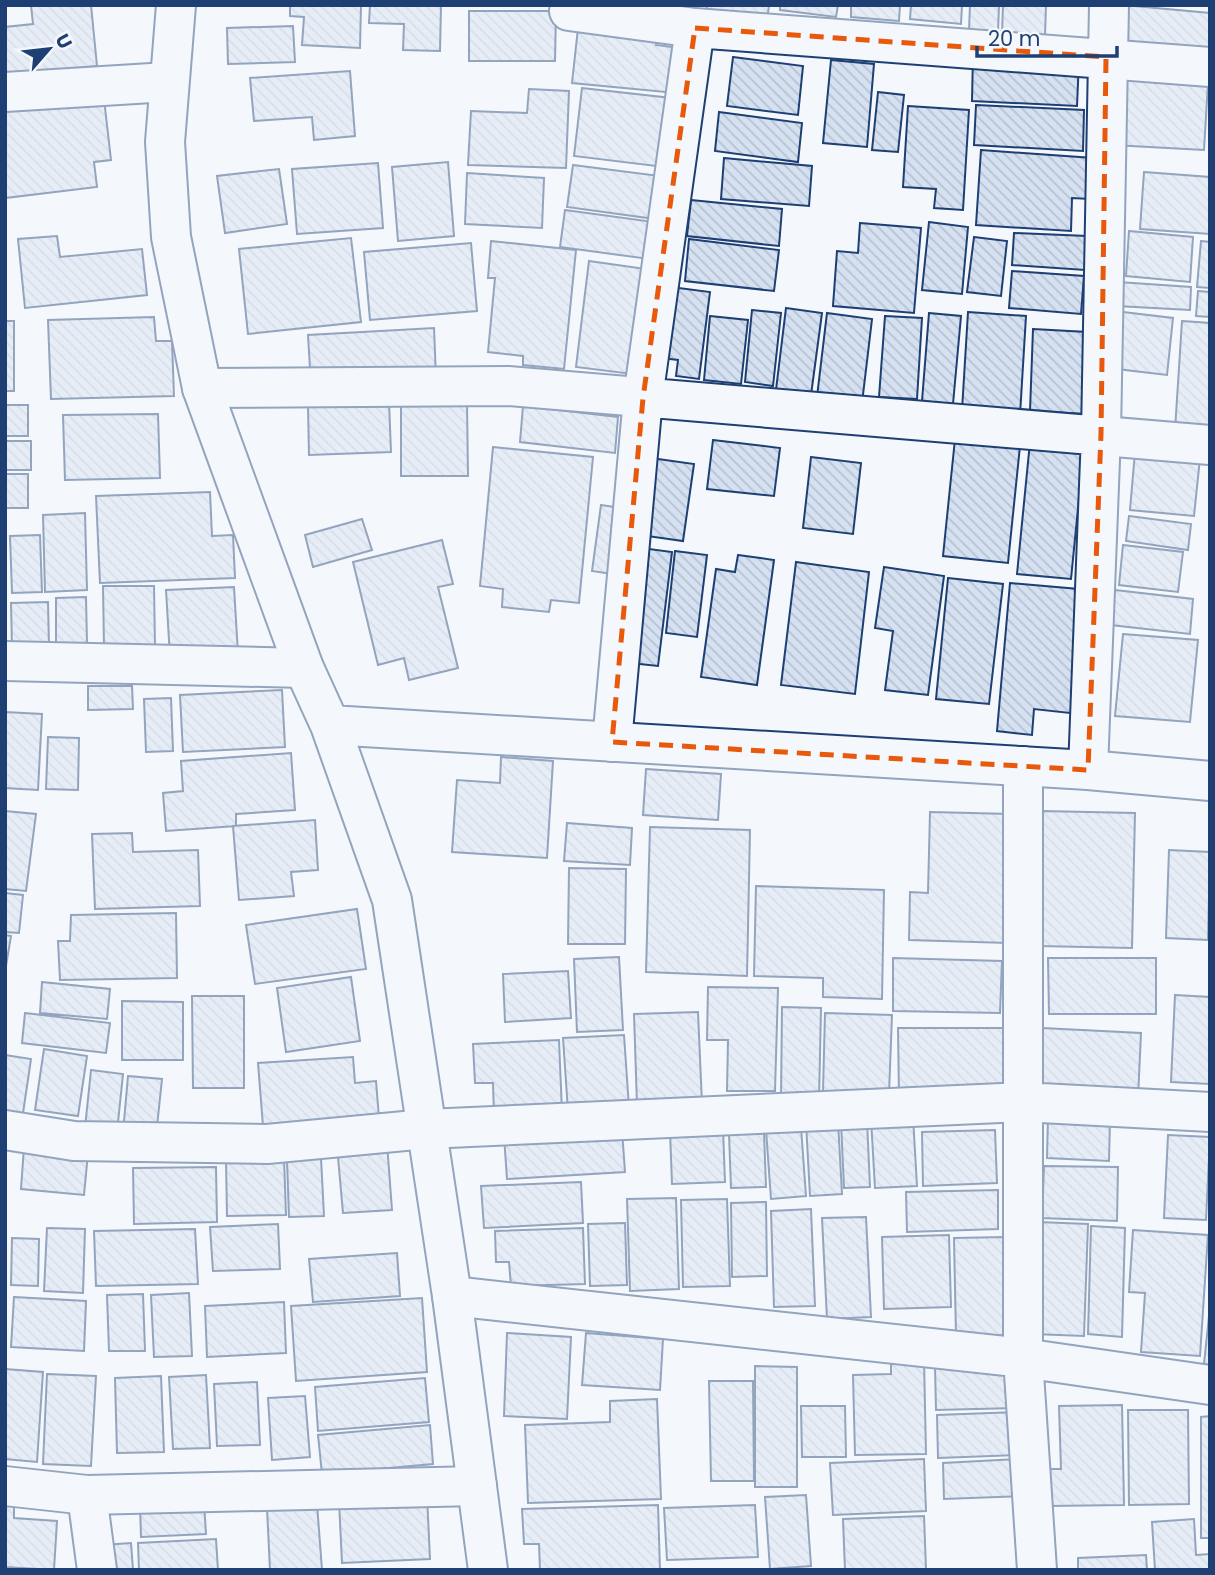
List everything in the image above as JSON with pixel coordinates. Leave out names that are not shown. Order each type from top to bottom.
[{"type":"street","points":[[176,5],[165,142],[171,237],[202,388],[304,668],[330,724],[392,900],[452,1296],[488,1570]]},
{"type":"street","points":[[1088,769],[1101,434],[1109,5]]},
{"type":"street","points":[[569,11],[695,28],[1107,57],[1210,67]]},
{"type":"street","points":[[612,742],[643,398],[695,28]]},
{"type":"street","points":[[5,92],[169,82]]},
{"type":"street","points":[[202,388],[508,386],[1210,445]]},
{"type":"street","points":[[5,661],[304,668]]},
{"type":"street","points":[[330,724],[1088,769],[1210,781]]},
{"type":"street","points":[[1023,766],[1023,1358],[1037,1570]]},
{"type":"street","points":[[5,1130],[74,1141],[267,1144],[426,1129],[1022,1101],[1210,1112]]},
{"type":"street","points":[[452,1296],[1023,1358],[1210,1385]]},
{"type":"street","points":[[5,1486],[87,1495],[477,1486]]},
{"type":"street","points":[[87,1495],[97,1570]]},
{"type":"highlighted area","points":[[695,28],[1106,57],[1101,434],[1088,770],[612,742],[643,398]]},
{"type":"building","points":[[31,5],[91,5],[97,66],[5,75],[5,27],[33,24]]},
{"type":"building","points":[[290,5],[361,5],[360,48],[302,45],[304,17],[290,16]]},
{"type":"building","points":[[370,5],[441,5],[440,51],[403,50],[404,24],[369,23]]},
{"type":"building","points":[[707,5],[769,5],[767,21],[706,12]]},
{"type":"building","points":[[780,5],[838,5],[836,17],[780,10]]},
{"type":"building","points":[[851,5],[900,5],[899,21],[851,17]]},
{"type":"building","points":[[911,5],[962,5],[961,24],[910,19]]},
{"type":"building","points":[[970,5],[999,5],[998,32],[969,30]]},
{"type":"building","points":[[1003,5],[1046,5],[1045,36],[1002,34]]},
{"type":"building","points":[[1123,5],[1210,13],[1210,59],[1119,51]]},
{"type":"building","points":[[469,11],[556,11],[555,61],[469,61]]},
{"type":"building","points":[[293,26],[295,62],[228,64],[227,28]]},
{"type":"building","points":[[578,28],[658,36],[656,45],[680,48],[676,93],[572,83]]},
{"type":"building","points":[[973,55],[1079,60],[1077,106],[972,101]]},
{"type":"building","points":[[733,57],[803,66],[798,115],[727,106]]},
{"type":"building","points":[[831,60],[874,64],[867,147],[823,143]]},
{"type":"building","points":[[350,71],[355,136],[314,140],[312,117],[254,121],[250,78]]},
{"type":"building","points":[[1117,78],[1208,83],[1204,150],[1113,145]]},
{"type":"building","points":[[582,88],[671,98],[664,167],[574,156]]},
{"type":"building","points":[[529,89],[569,91],[566,168],[468,165],[471,111],[527,113]]},
{"type":"building","points":[[878,92],[904,95],[898,152],[872,150]]},
{"type":"building","points":[[104,99],[111,160],[94,162],[97,187],[5,198],[5,109]]},
{"type":"building","points":[[976,105],[1084,110],[1083,151],[974,145]]},
{"type":"building","points":[[908,106],[969,110],[963,210],[934,208],[936,189],[903,187]]},
{"type":"building","points":[[719,112],[802,123],[798,162],[715,151]]},
{"type":"building","points":[[981,150],[1093,158],[1090,199],[1072,198],[1071,231],[976,225]]},
{"type":"building","points":[[724,158],[812,166],[809,206],[721,199]]},
{"type":"building","points":[[448,162],[454,236],[398,241],[392,167]]},
{"type":"building","points":[[378,163],[383,228],[297,234],[292,169]]},
{"type":"building","points":[[573,165],[660,176],[655,219],[567,207]]},
{"type":"building","points":[[279,169],[287,224],[225,233],[217,176]]},
{"type":"building","points":[[1144,172],[1210,177],[1210,234],[1140,229]]},
{"type":"building","points":[[467,173],[544,178],[542,228],[465,224]]},
{"type":"building","points":[[691,200],[782,209],[779,246],[687,236]]},
{"type":"building","points":[[565,210],[654,222],[649,259],[560,247]]},
{"type":"building","points":[[929,222],[968,227],[962,294],[922,290]]},
{"type":"building","points":[[860,223],[921,228],[914,313],[833,306],[837,251],[858,253]]},
{"type":"building","points":[[1129,231],[1193,237],[1190,282],[1126,276]]},
{"type":"building","points":[[1014,233],[1087,236],[1085,270],[1012,265]]},
{"type":"building","points":[[57,236],[60,257],[142,249],[147,295],[25,308],[18,239]]},
{"type":"building","points":[[974,237],[1007,241],[1001,296],[967,292]]},
{"type":"building","points":[[351,238],[361,322],[248,334],[239,249]]},
{"type":"building","points":[[689,239],[779,250],[774,291],[685,281]]},
{"type":"building","points":[[491,241],[576,250],[564,369],[523,365],[523,356],[488,352],[495,278],[488,278]]},
{"type":"building","points":[[1201,241],[1210,242],[1210,288],[1197,287]]},
{"type":"building","points":[[471,243],[477,311],[370,320],[364,252]]},
{"type":"building","points":[[589,261],[653,270],[640,375],[576,367]]},
{"type":"building","points":[[1012,271],[1084,276],[1081,314],[1009,308]]},
{"type":"building","points":[[1118,282],[1191,287],[1190,310],[1117,306]]},
{"type":"building","points":[[671,287],[710,292],[699,379],[676,376],[678,360],[661,358]]},
{"type":"building","points":[[1198,291],[1210,292],[1210,317],[1196,316]]},
{"type":"building","points":[[786,308],[822,313],[811,395],[776,390]]},
{"type":"building","points":[[752,310],[781,313],[773,386],[745,382]]},
{"type":"building","points":[[968,312],[1026,316],[1020,415],[962,410]]},
{"type":"building","points":[[1123,312],[1173,318],[1167,375],[1117,369]]},
{"type":"building","points":[[827,313],[872,319],[862,403],[817,397]]},
{"type":"building","points":[[929,313],[961,316],[953,404],[922,401]]},
{"type":"building","points":[[710,316],[748,320],[741,384],[704,380]]},
{"type":"building","points":[[885,316],[922,318],[917,399],[879,397]]},
{"type":"building","points":[[154,317],[156,341],[172,341],[174,396],[51,399],[48,320]]},
{"type":"building","points":[[5,321],[14,321],[14,391],[5,391]]},
{"type":"building","points":[[1182,321],[1210,323],[1210,433],[1175,430]]},
{"type":"building","points":[[434,328],[436,378],[311,385],[308,335]]},
{"type":"building","points":[[1033,329],[1087,332],[1085,414],[1030,411]]},
{"type":"building","points":[[389,402],[391,452],[309,455],[308,405]]},
{"type":"building","points":[[401,402],[467,403],[468,476],[401,476]]},
{"type":"building","points":[[5,405],[28,405],[28,436],[5,436]]},
{"type":"building","points":[[523,406],[618,417],[615,453],[520,442]]},
{"type":"building","points":[[158,414],[160,478],[65,480],[63,415]]},
{"type":"building","points":[[955,439],[1020,446],[1008,563],[943,556]]},
{"type":"building","points":[[713,440],[780,448],[774,496],[707,489]]},
{"type":"building","points":[[5,441],[31,441],[31,470],[5,470]]},
{"type":"building","points":[[1030,442],[1084,448],[1071,579],[1017,574]]},
{"type":"building","points":[[493,447],[593,457],[579,603],[551,600],[549,612],[502,607],[503,589],[480,586]]},
{"type":"building","points":[[1135,452],[1200,458],[1194,516],[1130,510]]},
{"type":"building","points":[[811,457],[861,463],[853,534],[803,528]]},
{"type":"building","points":[[651,458],[694,464],[683,541],[640,535]]},
{"type":"building","points":[[5,474],[28,474],[28,508],[5,508]]},
{"type":"building","points":[[210,492],[212,536],[233,535],[235,578],[100,583],[96,496]]},
{"type":"building","points":[[601,505],[635,510],[626,576],[592,571]]},
{"type":"building","points":[[85,513],[87,590],[45,592],[43,515]]},
{"type":"building","points":[[1129,516],[1191,524],[1188,550],[1126,541]]},
{"type":"building","points":[[362,519],[372,550],[313,567],[305,535]]},
{"type":"building","points":[[40,535],[42,592],[12,593],[10,536]]},
{"type":"building","points":[[442,540],[453,584],[438,587],[458,668],[409,680],[404,658],[378,665],[353,562]]},
{"type":"building","points":[[1123,545],[1183,552],[1178,592],[1119,585]]},
{"type":"building","points":[[634,547],[672,552],[658,666],[621,662]]},
{"type":"building","points":[[675,551],[707,555],[697,637],[666,633]]},
{"type":"building","points":[[738,555],[774,560],[757,685],[701,677],[716,569],[735,572]]},
{"type":"building","points":[[796,562],[869,572],[855,694],[781,685]]},
{"type":"building","points":[[884,567],[944,576],[928,695],[885,690],[893,631],[875,628]]},
{"type":"building","points":[[948,578],[1003,584],[989,704],[936,699]]},
{"type":"building","points":[[1010,583],[1090,590],[1079,714],[1034,709],[1032,735],[997,731]]},
{"type":"building","points":[[103,586],[154,586],[155,647],[104,648]]},
{"type":"building","points":[[234,587],[238,654],[170,657],[166,590]]},
{"type":"building","points":[[1115,590],[1193,599],[1190,634],[1111,625]]},
{"type":"building","points":[[86,597],[87,644],[56,645],[56,598]]},
{"type":"building","points":[[48,602],[49,647],[12,648],[11,603]]},
{"type":"building","points":[[1123,634],[1198,640],[1190,722],[1115,716]]},
{"type":"building","points":[[88,686],[132,686],[133,709],[88,710]]},
{"type":"building","points":[[282,690],[285,747],[183,752],[180,695]]},
{"type":"building","points":[[171,698],[173,751],[146,752],[144,699]]},
{"type":"building","points":[[5,712],[42,714],[38,790],[5,788]]},
{"type":"building","points":[[48,737],[79,738],[78,790],[46,789]]},
{"type":"building","points":[[291,753],[295,810],[236,814],[236,826],[166,831],[163,793],[183,791],[181,761]]},
{"type":"building","points":[[501,757],[553,761],[547,858],[452,852],[457,780],[500,783]]},
{"type":"building","points":[[646,769],[721,774],[718,820],[643,815]]},
{"type":"building","points":[[5,811],[36,814],[26,891],[5,889]]},
{"type":"building","points":[[1042,811],[1135,813],[1132,948],[1039,946]]},
{"type":"building","points":[[930,812],[1011,814],[1008,943],[909,940],[910,892],[928,893]]},
{"type":"building","points":[[315,820],[318,870],[291,872],[294,896],[239,900],[233,826]]},
{"type":"building","points":[[567,823],[632,828],[630,865],[564,861]]},
{"type":"building","points":[[650,827],[750,830],[747,976],[646,972]]},
{"type":"building","points":[[132,833],[133,852],[198,850],[200,906],[95,909],[92,834]]},
{"type":"building","points":[[1169,850],[1210,852],[1208,940],[1166,938]]},
{"type":"building","points":[[569,868],[626,869],[625,944],[568,944]]},
{"type":"building","points":[[756,886],[884,890],[882,999],[823,997],[823,978],[754,976]]},
{"type":"building","points":[[5,893],[23,895],[19,933],[5,932]]},
{"type":"building","points":[[357,909],[366,969],[255,984],[246,925]]},
{"type":"building","points":[[176,913],[177,978],[60,980],[58,941],[70,941],[71,915]]},
{"type":"building","points":[[5,935],[11,936],[6,966],[5,966]]},
{"type":"building","points":[[619,957],[623,1030],[577,1032],[574,959]]},
{"type":"building","points":[[893,958],[1002,961],[1000,1013],[893,1011]]},
{"type":"building","points":[[1048,958],[1156,958],[1156,1014],[1049,1014]]},
{"type":"building","points":[[568,971],[571,1018],[505,1022],[503,974]]},
{"type":"building","points":[[351,977],[360,1041],[286,1052],[277,988]]},
{"type":"building","points":[[42,982],[110,989],[107,1019],[40,1013]]},
{"type":"building","points":[[708,987],[778,988],[775,1091],[727,1091],[728,1040],[707,1040]]},
{"type":"building","points":[[1175,995],[1210,997],[1210,1084],[1171,1082]]},
{"type":"building","points":[[192,996],[244,996],[244,1088],[193,1088]]},
{"type":"building","points":[[122,1001],[183,1002],[183,1060],[122,1060]]},
{"type":"building","points":[[782,1007],[821,1008],[819,1101],[781,1100]]},
{"type":"building","points":[[698,1012],[702,1104],[637,1105],[634,1014]]},
{"type":"building","points":[[25,1013],[110,1023],[106,1053],[22,1043]]},
{"type":"building","points":[[825,1013],[892,1015],[889,1094],[823,1092]]},
{"type":"building","points":[[898,1028],[1003,1028],[1004,1097],[899,1097]]},
{"type":"building","points":[[1042,1028],[1141,1033],[1138,1098],[1039,1092]]},
{"type":"building","points":[[624,1035],[629,1108],[568,1111],[563,1038]]},
{"type":"building","points":[[559,1040],[562,1112],[494,1115],[493,1083],[475,1083],[473,1044]]},
{"type":"building","points":[[44,1049],[87,1056],[78,1116],[35,1110]]},
{"type":"building","points":[[5,1055],[31,1059],[22,1120],[5,1117]]},
{"type":"building","points":[[353,1057],[355,1083],[376,1081],[379,1118],[263,1126],[258,1063]]},
{"type":"building","points":[[91,1070],[123,1074],[117,1132],[85,1128]]},
{"type":"building","points":[[128,1076],[162,1079],[156,1136],[123,1133]]},
{"type":"building","points":[[913,1117],[917,1186],[875,1188],[871,1119]]},
{"type":"building","points":[[1048,1117],[1110,1120],[1109,1161],[1047,1158]]},
{"type":"building","points":[[838,1121],[842,1194],[810,1196],[806,1123]]},
{"type":"building","points":[[867,1121],[870,1187],[844,1188],[841,1122]]},
{"type":"building","points":[[801,1127],[806,1196],[771,1199],[766,1130]]},
{"type":"building","points":[[723,1129],[725,1182],[672,1184],[670,1131]]},
{"type":"building","points":[[622,1130],[625,1172],[507,1179],[504,1136]]},
{"type":"building","points":[[995,1130],[997,1183],[923,1186],[922,1132]]},
{"type":"building","points":[[764,1133],[766,1187],[731,1188],[729,1134]]},
{"type":"building","points":[[1168,1135],[1210,1137],[1206,1220],[1164,1218]]},
{"type":"building","points":[[387,1143],[392,1210],[343,1213],[337,1146]]},
{"type":"building","points":[[24,1147],[88,1153],[84,1195],[21,1189]]},
{"type":"building","points":[[284,1158],[286,1215],[227,1216],[226,1160]]},
{"type":"building","points":[[321,1158],[324,1216],[289,1217],[287,1160]]},
{"type":"building","points":[[1044,1166],[1118,1167],[1117,1221],[1042,1218]]},
{"type":"building","points":[[216,1167],[217,1222],[134,1224],[133,1168]]},
{"type":"building","points":[[581,1182],[583,1223],[484,1228],[481,1186]]},
{"type":"building","points":[[998,1190],[998,1229],[907,1232],[906,1192]]},
{"type":"building","points":[[676,1198],[679,1289],[630,1291],[627,1199]]},
{"type":"building","points":[[727,1199],[730,1286],[683,1287],[681,1200]]},
{"type":"building","points":[[766,1202],[767,1276],[732,1277],[731,1203]]},
{"type":"building","points":[[811,1209],[815,1306],[774,1307],[771,1211]]},
{"type":"building","points":[[866,1217],[871,1317],[827,1319],[822,1218]]},
{"type":"building","points":[[1038,1222],[1088,1224],[1084,1336],[1033,1334]]},
{"type":"building","points":[[625,1223],[627,1285],[590,1286],[588,1224]]},
{"type":"building","points":[[278,1224],[280,1269],[213,1271],[210,1227]]},
{"type":"building","points":[[1091,1226],[1125,1228],[1122,1337],[1088,1334]]},
{"type":"building","points":[[47,1228],[85,1229],[83,1293],[44,1291]]},
{"type":"building","points":[[583,1228],[585,1284],[511,1286],[509,1262],[496,1262],[495,1231]]},
{"type":"building","points":[[195,1229],[198,1284],[96,1286],[94,1231]]},
{"type":"building","points":[[1133,1230],[1208,1235],[1200,1356],[1141,1352],[1145,1293],[1129,1292]]},
{"type":"building","points":[[949,1235],[951,1307],[884,1309],[882,1237]]},
{"type":"building","points":[[1006,1237],[1008,1335],[956,1336],[954,1238]]},
{"type":"building","points":[[12,1238],[39,1239],[38,1286],[11,1285]]},
{"type":"building","points":[[397,1253],[400,1296],[313,1302],[309,1259]]},
{"type":"building","points":[[189,1293],[192,1356],[154,1357],[151,1295]]},
{"type":"building","points":[[143,1294],[145,1351],[109,1351],[107,1295]]},
{"type":"building","points":[[14,1297],[86,1301],[84,1351],[11,1347]]},
{"type":"building","points":[[422,1298],[427,1372],[296,1381],[291,1306]]},
{"type":"building","points":[[284,1302],[286,1353],[207,1357],[205,1306]]},
{"type":"building","points":[[1210,1306],[1210,1365],[1204,1364]]},
{"type":"building","points":[[507,1333],[571,1337],[567,1419],[504,1416]]},
{"type":"building","points":[[586,1333],[663,1339],[660,1390],[582,1385]]},
{"type":"building","points":[[891,1359],[924,1359],[926,1454],[855,1455],[853,1375],[891,1374]]},
{"type":"building","points":[[1015,1365],[1016,1408],[936,1410],[935,1367]]},
{"type":"building","points":[[755,1366],[797,1367],[797,1487],[755,1487]]},
{"type":"building","points":[[5,1369],[43,1372],[37,1462],[5,1459]]},
{"type":"building","points":[[47,1374],[96,1376],[91,1466],[43,1464]]},
{"type":"building","points":[[206,1375],[210,1448],[173,1449],[169,1377]]},
{"type":"building","points":[[161,1376],[164,1452],[117,1453],[115,1378]]},
{"type":"building","points":[[425,1378],[429,1422],[318,1431],[315,1387]]},
{"type":"building","points":[[709,1381],[753,1381],[754,1481],[711,1481]]},
{"type":"building","points":[[257,1382],[260,1445],[217,1446],[214,1384]]},
{"type":"building","points":[[305,1396],[310,1457],[272,1460],[268,1398]]},
{"type":"building","points":[[657,1399],[661,1499],[528,1503],[525,1425],[610,1422],[610,1401]]},
{"type":"building","points":[[1122,1405],[1124,1505],[1049,1506],[1049,1469],[1061,1469],[1059,1406]]},
{"type":"building","points":[[801,1406],[845,1406],[846,1457],[802,1457]]},
{"type":"building","points":[[1128,1410],[1188,1410],[1189,1504],[1129,1505]]},
{"type":"building","points":[[1018,1412],[1020,1455],[938,1458],[937,1415]]},
{"type":"building","points":[[1210,1416],[1210,1538],[1201,1538],[1201,1417]]},
{"type":"building","points":[[430,1425],[433,1464],[322,1474],[318,1435]]},
{"type":"building","points":[[924,1459],[926,1511],[833,1515],[830,1463]]},
{"type":"building","points":[[1020,1459],[1022,1496],[944,1499],[943,1463]]},
{"type":"building","points":[[806,1495],[811,1566],[770,1569],[765,1497]]},
{"type":"building","points":[[427,1496],[430,1559],[342,1563],[339,1501]]},
{"type":"building","points":[[5,1502],[14,1502],[14,1518],[57,1521],[54,1570],[5,1567]]},
{"type":"building","points":[[204,1502],[206,1534],[141,1537],[140,1505]]},
{"type":"building","points":[[317,1504],[322,1570],[270,1570],[267,1508]]},
{"type":"building","points":[[658,1505],[660,1570],[540,1570],[539,1544],[524,1544],[522,1509]]},
{"type":"building","points":[[755,1505],[758,1557],[667,1560],[664,1508]]},
{"type":"building","points":[[924,1516],[926,1569],[845,1570],[843,1519]]},
{"type":"building","points":[[1194,1519],[1196,1555],[1210,1554],[1210,1570],[1155,1570],[1152,1522]]},
{"type":"building","points":[[216,1539],[218,1570],[139,1570],[138,1543]]},
{"type":"building","points":[[131,1543],[133,1570],[105,1570],[103,1545]]},
{"type":"building","points":[[1146,1555],[1147,1570],[1078,1570],[1078,1558]]}]
